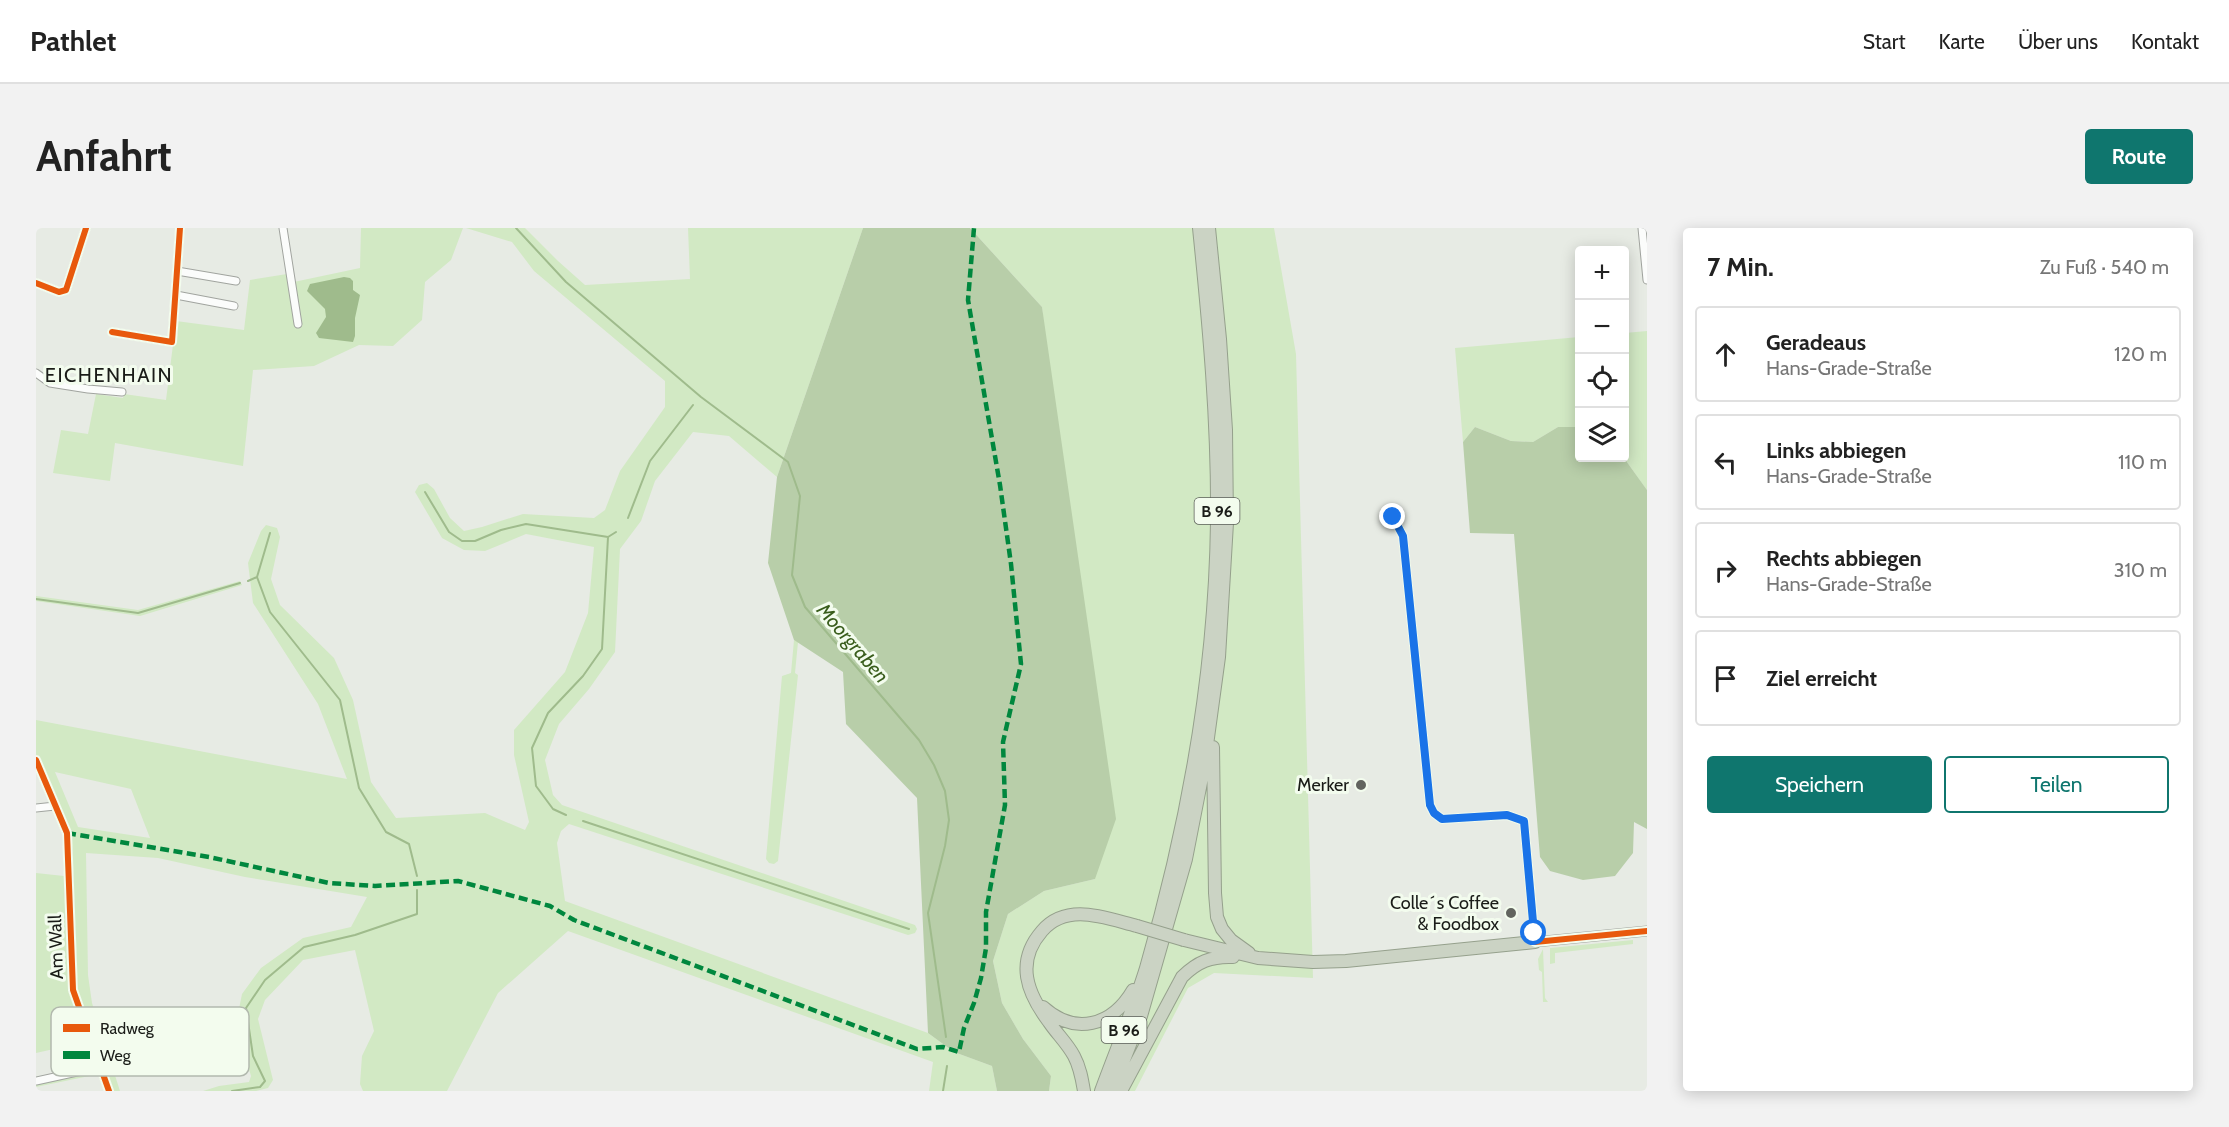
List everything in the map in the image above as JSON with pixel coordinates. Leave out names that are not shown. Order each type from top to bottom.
[{"type":"highway","name":"B 96","points":[[1101,1091],[1145,969],[1177,852],[1198,739],[1209,657],[1217,522],[1215,430],[1210,338],[1199,228]]},
{"type":"highway","name":"B 96","points":[[1112,1091],[1141,1016],[1186,859],[1212,714],[1219,657],[1227,523],[1226,430],[1209,228]]},
{"type":"highway","points":[[1212,714],[1217,917],[1222,929],[1231,940],[1258,958]]},
{"type":"highway","points":[[1084,1091],[1081,1073],[1074,1056],[1033,998],[1027,985],[1029,950],[1036,937],[1052,921],[1064,915],[1086,914],[1258,958]]},
{"type":"highway","points":[[1121,1091],[1182,977],[1204,960],[1258,958],[1313,962],[1346,961],[1535,942]]},
{"type":"highway","points":[[1033,998],[1060,1019],[1077,1024],[1091,1024],[1104,1020],[1126,1002],[1145,969]]},
{"type":"street","points":[[36,283],[59,292],[66,290],[86,228]]},
{"type":"street","points":[[112,332],[172,342],[180,228]]},
{"type":"street","points":[[283,228],[298,324]]},
{"type":"street","points":[[1642,228],[1647,280]]},
{"type":"street","points":[[177,271],[236,281]]},
{"type":"street","points":[[176,295],[234,306]]},
{"type":"street","points":[[36,373],[50,384],[122,392]]},
{"type":"street","points":[[1393,517],[1403,536],[1430,805],[1434,813],[1442,819],[1507,815],[1524,821],[1535,942],[1647,931]]},
{"type":"street","points":[[36,760],[55,806],[36,808]]},
{"type":"street","name":"Am Wall","points":[[55,806],[67,833],[73,990],[79,1007]]},
{"type":"street","points":[[36,1081],[59,1076]]},
{"type":"street","name":"Am Wall","points":[[103,1076],[109,1091]]},
{"type":"shaded area","points":[[361,228],[463,228],[451,260],[425,282],[422,320],[393,346],[359,345],[314,366],[253,370],[243,466],[115,443],[110,481],[53,473],[61,430],[88,434],[96,394],[123,398],[124,394],[166,400],[176,321],[244,330],[250,280],[287,274],[289,283],[360,268]]},
{"type":"shaded area","points":[[466,228],[525,228],[585,285],[690,279],[688,228],[863,228],[777,477],[729,436],[693,432],[655,481],[641,521],[620,549],[615,652],[589,689],[559,724],[545,760],[553,795],[562,805],[915,925],[917,929],[915,933],[908,935],[569,824],[561,831],[557,843],[565,901],[928,1033],[954,1052],[992,1066],[997,1091],[929,1091],[933,1062],[568,931],[498,993],[447,1091],[363,1091],[360,1084],[362,1056],[374,1031],[355,950],[303,960],[265,1000],[258,1019],[273,1080],[268,1088],[256,1091],[203,1091],[219,1086],[249,1082],[251,1076],[249,1069],[249,1007],[239,1007],[242,994],[261,968],[303,938],[351,927],[367,897],[245,877],[158,858],[86,853],[88,975],[93,1007],[51,1007],[51,1050],[36,1053],[36,873],[64,876],[63,833],[36,767],[36,720],[347,779],[318,704],[253,603],[248,563],[261,531],[266,525],[277,528],[280,537],[271,579],[280,605],[334,658],[353,700],[371,782],[396,818],[485,813],[525,830],[529,822],[514,755],[514,730],[565,672],[588,613],[594,547],[526,534],[485,551],[464,550],[442,538],[415,492],[419,485],[427,483],[434,489],[450,518],[464,531],[523,514],[594,518],[605,510],[620,471],[665,407],[665,381],[534,271],[512,242]],"holes":[[[55,772],[131,789],[150,838],[78,827]]]},
{"type":"shaded area","points":[[863,228],[970,228],[1042,307],[1116,819],[1095,879],[1044,891],[1008,914],[993,961],[1002,1003],[1023,1039],[1051,1076],[1049,1091],[997,1091],[992,1066],[954,1052],[928,1033],[917,798],[846,724],[843,672],[794,640],[768,563],[777,477]]},
{"type":"shaded area","points":[[970,228],[1274,228],[1296,354],[1313,978],[1214,973],[1188,988],[1135,1091],[1049,1091],[1051,1076],[1023,1039],[1002,1003],[993,961],[1008,914],[1044,891],[1095,879],[1042,307]]},
{"type":"shaded area","points":[[344,277],[353,281],[353,290],[360,295],[353,342],[319,338],[316,333],[326,317],[325,309],[307,291],[310,284]]},
{"type":"shaded area","points":[[1647,331],[1647,490],[1627,462],[1629,462],[1629,333]]},
{"type":"shaded area","points":[[1575,337],[1575,427],[1558,427],[1533,442],[1511,441],[1475,427],[1463,442],[1455,348]]},
{"type":"shaded area","points":[[1475,427],[1511,441],[1533,442],[1558,427],[1575,427],[1575,462],[1627,462],[1647,490],[1647,829],[1634,822],[1633,853],[1615,876],[1583,880],[1550,871],[1540,857],[1514,534],[1470,533],[1463,442]]},
{"type":"shaded area","points":[[240,581],[242,585],[140,616],[36,601],[36,596],[138,610]]},
{"type":"shaded area","points":[[794,640],[798,642],[795,673],[798,675],[778,861],[774,864],[769,863],[766,859],[782,676],[791,673]]},
{"type":"shaded area","points":[[1633,940],[1633,944],[1555,953],[1555,963],[1550,964],[1550,948]]},
{"type":"shaded area","points":[[1543,949],[1545,998],[1548,1002],[1543,1002],[1542,972],[1539,970],[1538,959]]},
{"type":"shaded area","points":[[51,1074],[51,1076],[89,1076],[36,1087],[36,1077]]},
{"type":"shaded area","points":[[100,1076],[115,1076],[120,1091],[105,1091]]},
{"type":"waterway","name":"Moorgraben","points":[[516,228],[566,282],[701,397],[788,462],[800,496],[792,575],[805,607],[919,740],[934,765],[945,791],[949,820],[945,846],[928,913],[946,1037]]},
{"type":"waterway","points":[[628,518],[650,461],[693,405]]},
{"type":"waterway","points":[[425,492],[449,532],[462,541],[475,541],[501,530],[526,524],[608,537]]},
{"type":"waterway","points":[[566,815],[553,809],[536,786],[532,748],[548,713],[583,676],[602,649],[608,537],[616,532]]},
{"type":"waterway","points":[[270,533],[257,577],[270,612],[340,700],[359,788],[386,832],[409,844],[417,876]]},
{"type":"waterway","points":[[248,581],[257,577]]},
{"type":"waterway","points":[[36,599],[138,613],[240,583]]},
{"type":"waterway","points":[[583,821],[909,929]]},
{"type":"waterway","points":[[247,1007],[265,980],[304,947],[355,935],[417,914],[417,890]]},
{"type":"waterway","points":[[232,1091],[260,1087],[265,1081],[253,1056],[249,1029]]},
{"type":"waterway","name":"Moorgraben","points":[[943,1091],[947,1066]]},
{"type":"marked path","points":[[67,833],[209,857],[329,883],[375,886],[458,881],[550,906],[574,920],[917,1049],[943,1047],[959,1052],[964,1028],[981,978],[986,948],[986,912],[1005,805],[1003,742],[1021,664],[1000,485],[968,300],[974,228]]},
{"type":"cycle path","points":[[36,283],[59,292],[66,290],[86,228]]},
{"type":"cycle path","points":[[112,332],[172,342],[180,228]]},
{"type":"cycle path","points":[[1393,517],[1403,536],[1430,805],[1434,813],[1442,819],[1507,815],[1524,821],[1535,942],[1647,931]]},
{"type":"cycle path","points":[[36,760],[67,833],[73,990],[79,1007]]},
{"type":"cycle path","points":[[104,1076],[109,1091]]},
{"type":"place","name":"Merker","points":[[1361,785]]},
{"type":"place","name":"Colle´s Coffee & Foodbox","points":[[1511,913]]},
{"type":"district","name":"EICHENHAIN","points":[[109,375]]},
{"type":"route","points":[[1393,517],[1403,536],[1430,805],[1434,813],[1442,819],[1507,815],[1516,816],[1524,821],[1534,933]]}]
